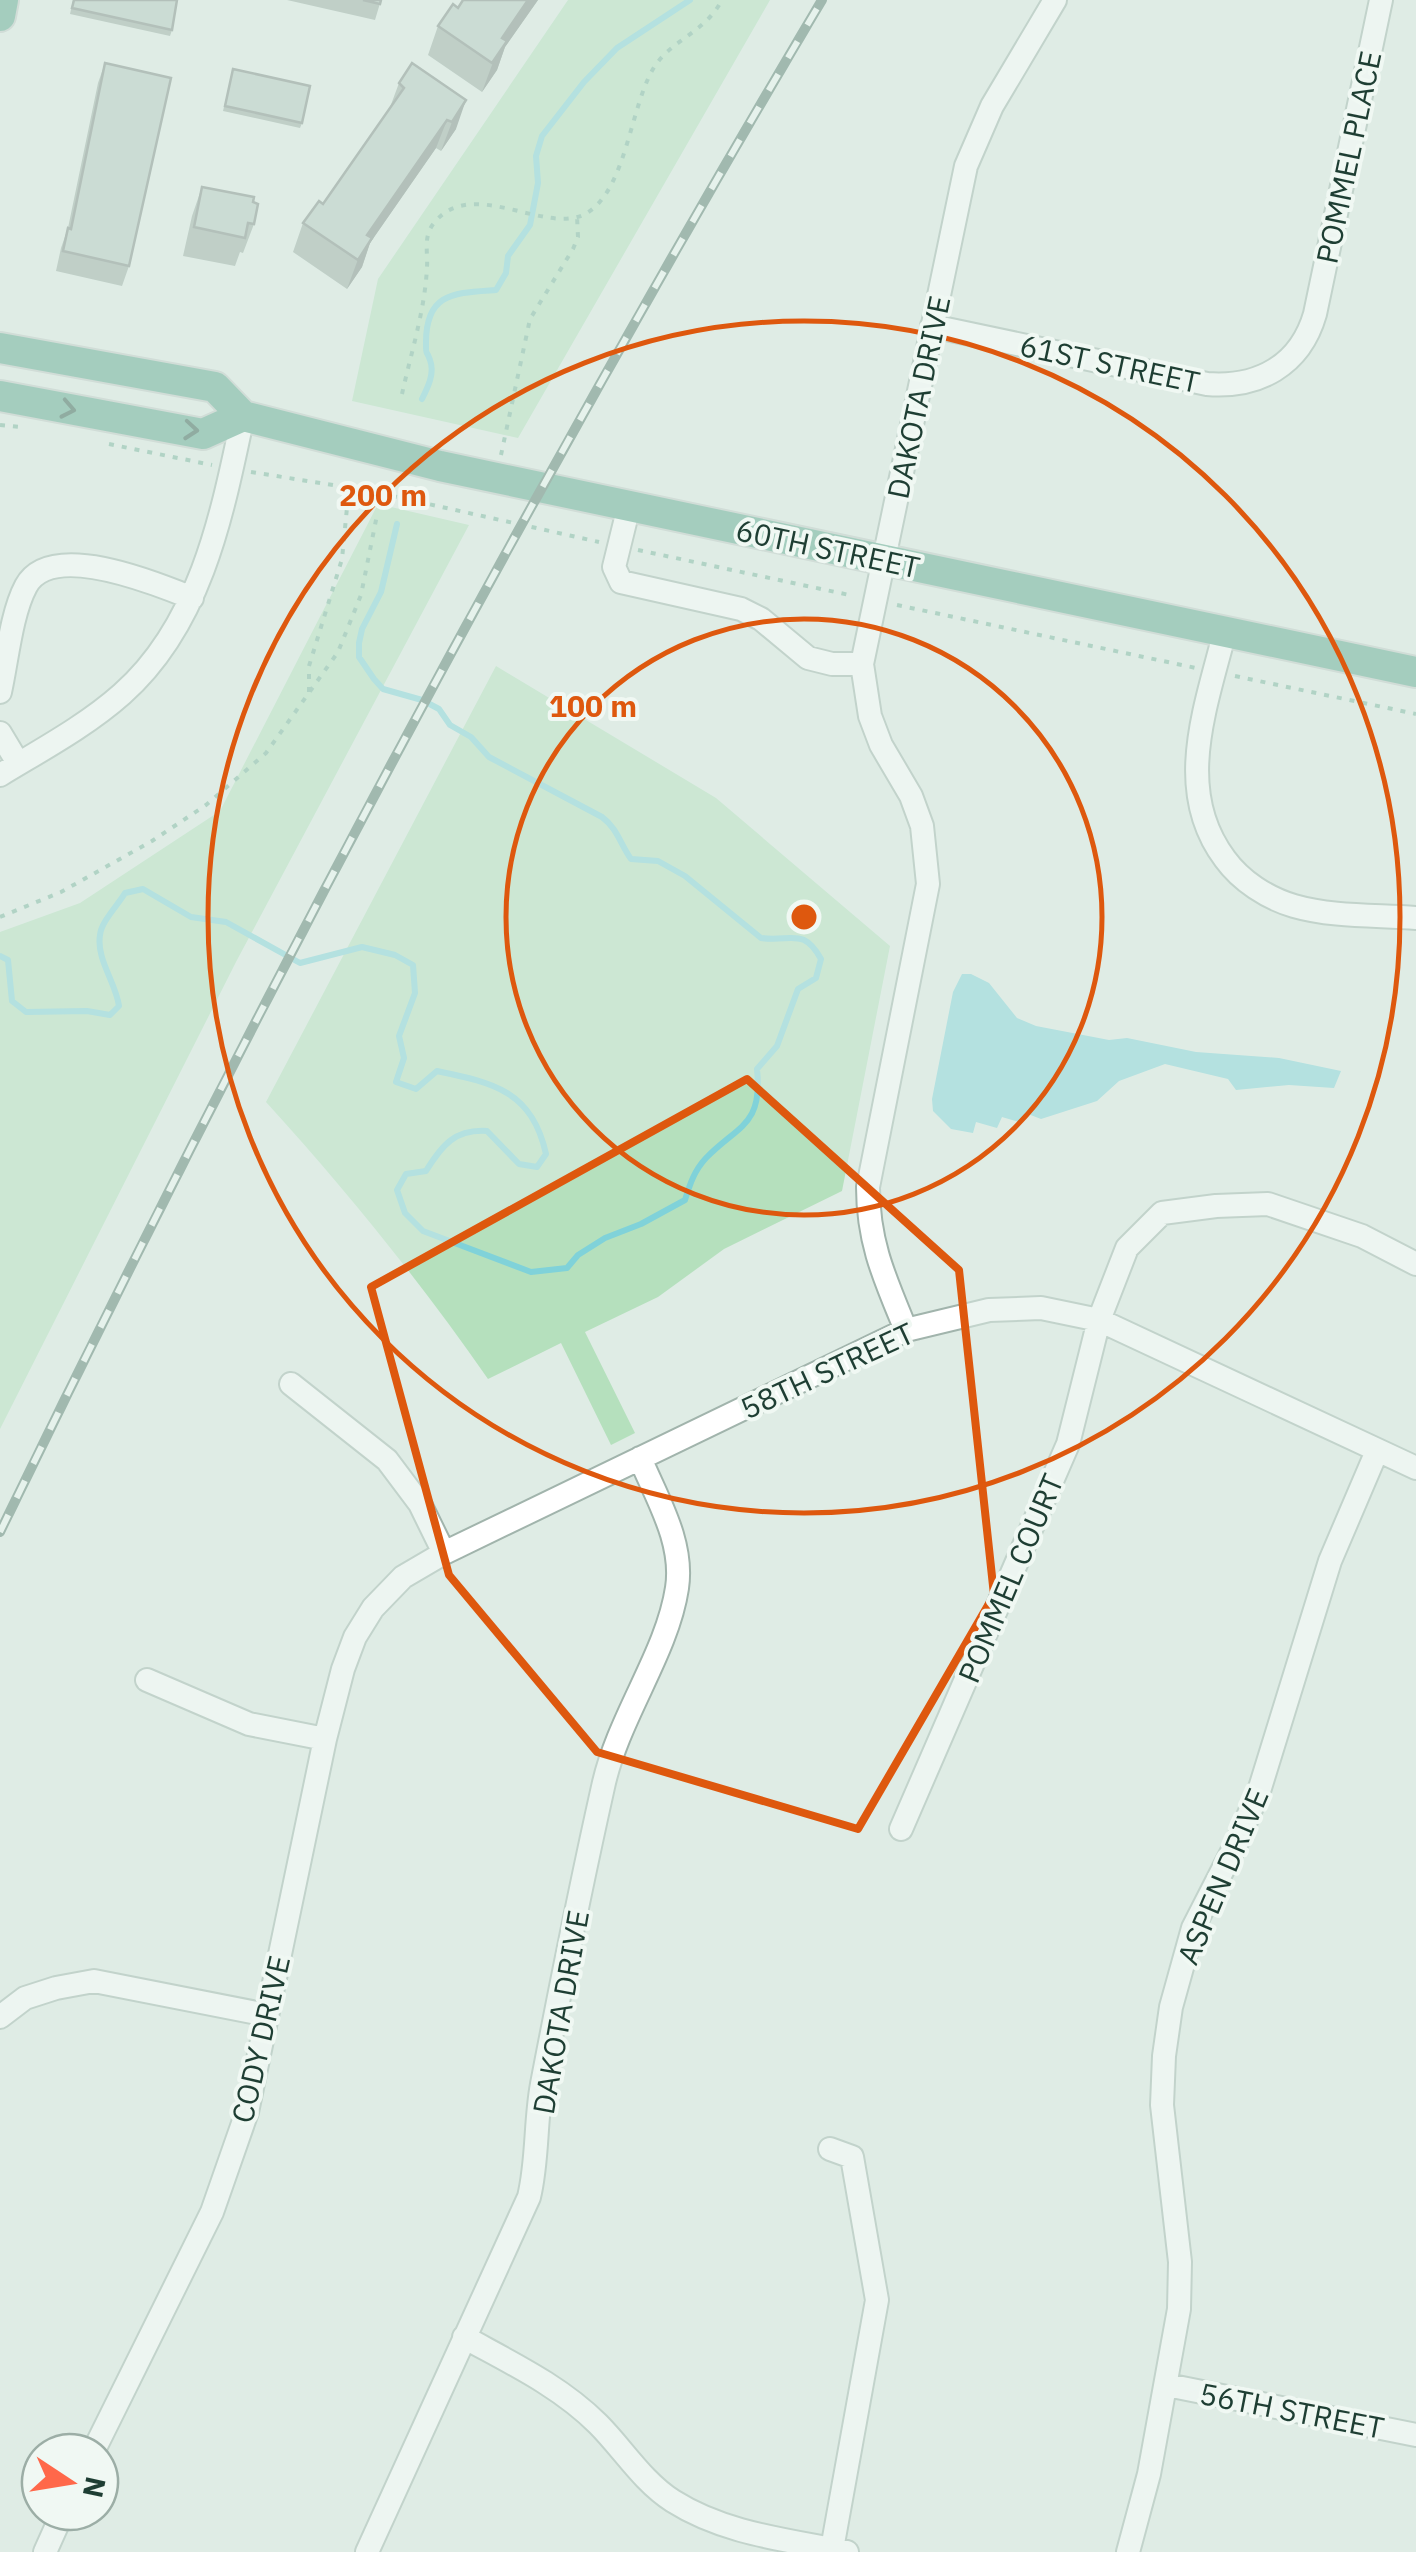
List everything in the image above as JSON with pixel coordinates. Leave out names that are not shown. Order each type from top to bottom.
[{"type":"main road","points":[[0,16],[2,0]]},
{"type":"main road","name":"60TH STREET","points":[[0,348],[215,387],[242,416],[495,478],[1416,672]]},
{"type":"main road","points":[[0,396],[203,434],[242,416]]},
{"type":"street","name":"DAKOTA DRIVE","points":[[906,1330],[873,1250],[868,1187],[925,909],[927,853],[911,796],[880,744],[870,716],[862,664],[963,180],[978,134],[1055,0]]},
{"type":"street","name":"POMMEL PLACE","points":[[1314,314],[1381,0]]},
{"type":"street","name":"61ST STREET","points":[[932,326],[1230,386],[1251,382],[1287,362],[1302,344],[1314,314]]},
{"type":"street","points":[[0,733],[9,769],[122,694],[166,644],[192,598],[232,469],[242,416]]},
{"type":"street","points":[[629,506],[614,566],[620,582],[741,609],[761,619],[808,658],[832,664],[862,664]]},
{"type":"street","points":[[0,692],[20,600],[32,578],[47,568],[74,565],[130,577],[192,598]]},
{"type":"street","points":[[1224,631],[1195,770],[1196,796],[1214,844],[1247,882],[1294,906],[1416,918]]},
{"type":"street","name":"POMMEL COURT","points":[[902,1828],[1068,1444],[1099,1320],[1127,1248],[1162,1213],[1268,1204],[1362,1236],[1416,1264]]},
{"type":"street","name":"58TH STREET","points":[[373,1608],[403,1577],[444,1553],[640,1458],[906,1330],[989,1310],[1041,1308],[1099,1320],[1416,1468]]},
{"type":"street","points":[[290,1384],[387,1460],[420,1504],[444,1553]]},
{"type":"street","name":"ASPEN DRIVE","points":[[1128,2552],[1149,2474],[1179,2309],[1180,2262],[1162,2105],[1171,2007],[1193,1928],[1260,1788],[1330,1561],[1377,1451]]},
{"type":"street","name":"DAKOTA DRIVE","points":[[367,2552],[529,2197],[537,2164],[542,2088],[604,1783],[621,1726],[666,1628],[677,1586],[674,1538],[640,1458]]},
{"type":"street","name":"CODY DRIVE","points":[[103,2432],[212,2212],[247,2112],[325,1738],[343,1669],[373,1608]]},
{"type":"street","points":[[147,1680],[250,1724],[325,1738]]},
{"type":"street","points":[[0,2016],[26,1998],[94,1981],[267,2015]]},
{"type":"street","points":[[464,2337],[554,2386],[598,2424],[656,2488],[673,2501],[711,2521],[840,2550],[877,2300],[852,2157],[830,2150]]},
{"type":"street","name":"56TH STREET","points":[[1167,2386],[1416,2435]]},
{"type":"path","points":[[402,394],[426,286],[430,230],[442,216],[460,205],[556,217],[588,212],[606,195],[654,66],[705,25],[722,0]]},
{"type":"path","points":[[495,478],[530,319],[573,249],[578,237],[577,216]]},
{"type":"path","points":[[0,425],[20,427]]},
{"type":"path","points":[[94,440],[348,488],[850,595]]},
{"type":"path","points":[[309,692],[309,666],[342,559],[348,488]]},
{"type":"path","points":[[0,918],[61,892],[116,862],[206,805],[266,753],[338,652],[361,595],[377,515]]},
{"type":"path","points":[[900,606],[1202,669]]},
{"type":"path","points":[[1231,675],[1416,714]]},
{"type":"highlighted area","points":[[747,1079],[959,1270],[994,1595],[858,1829],[597,1752],[449,1575],[371,1287]]},
{"type":"green space","points":[[568,0],[770,0],[518,438],[352,401],[378,279]]},
{"type":"green space","points":[[378,504],[469,525],[237,960],[0,1429],[0,932],[80,903],[220,811]]},
{"type":"green space","points":[[496,666],[716,798],[890,946],[842,1191],[724,1249],[658,1297],[585,1332],[635,1433],[611,1445],[561,1343],[488,1379],[382,1237],[266,1102]]},
{"type":"water","points":[[962,974],[989,983],[1017,1018],[1036,1026],[1196,1052],[1279,1058],[1341,1071],[1334,1088],[1289,1085],[1236,1090],[1228,1079],[1165,1064],[1119,1081],[1097,1101],[1041,1119],[1028,1114],[1022,1123],[1002,1117],[997,1128],[976,1122],[973,1133],[951,1129],[933,1111],[932,1099],[953,992]]},
{"type":"building","points":[[74,0],[177,0],[172,30],[72,8]]},
{"type":"building","points":[[463,0],[528,0],[502,38],[507,41],[492,63],[438,26],[453,4],[458,8]]},
{"type":"building","points":[[105,63],[171,78],[129,266],[63,251],[68,228],[71,229]]},
{"type":"building","points":[[412,63],[466,100],[452,122],[447,120],[367,235],[372,238],[358,260],[303,223],[319,201],[323,204],[404,88],[399,83]]},
{"type":"building","points":[[233,69],[310,86],[302,123],[225,106]]},
{"type":"building","points":[[202,187],[254,197],[253,202],[258,204],[254,224],[248,223],[245,238],[194,227]]},
{"type":"waterway","points":[[422,399],[431,375],[426,352],[431,314],[437,305],[455,295],[496,290],[506,273],[508,256],[530,225],[538,183],[536,156],[542,136],[584,82],[617,48],[690,0]]},
{"type":"waterway","points":[[0,956],[8,960],[12,1001],[26,1012],[87,1011],[110,1015],[119,1006],[101,953],[101,930],[125,893],[143,889],[191,917],[226,922],[300,963],[362,947],[395,955],[413,965],[415,993],[399,1036],[404,1058],[396,1082],[416,1089],[437,1071],[508,1093],[531,1116],[546,1154],[537,1167],[519,1164],[487,1131],[466,1133],[451,1140],[426,1171],[406,1174],[397,1190],[405,1213],[423,1231],[531,1272],[567,1268],[578,1255],[605,1238],[685,1200],[702,1163],[752,1114],[758,1088],[757,1069],[777,1046],[798,989],[816,978],[821,959],[802,939],[761,938],[685,876],[658,861],[631,859],[602,817],[489,757],[471,737],[450,725],[439,709],[383,689],[359,657],[359,643],[381,592],[397,524]]},
{"type":"railway","points":[[0,1532],[194,1143],[395,757],[604,376],[822,0]]}]
